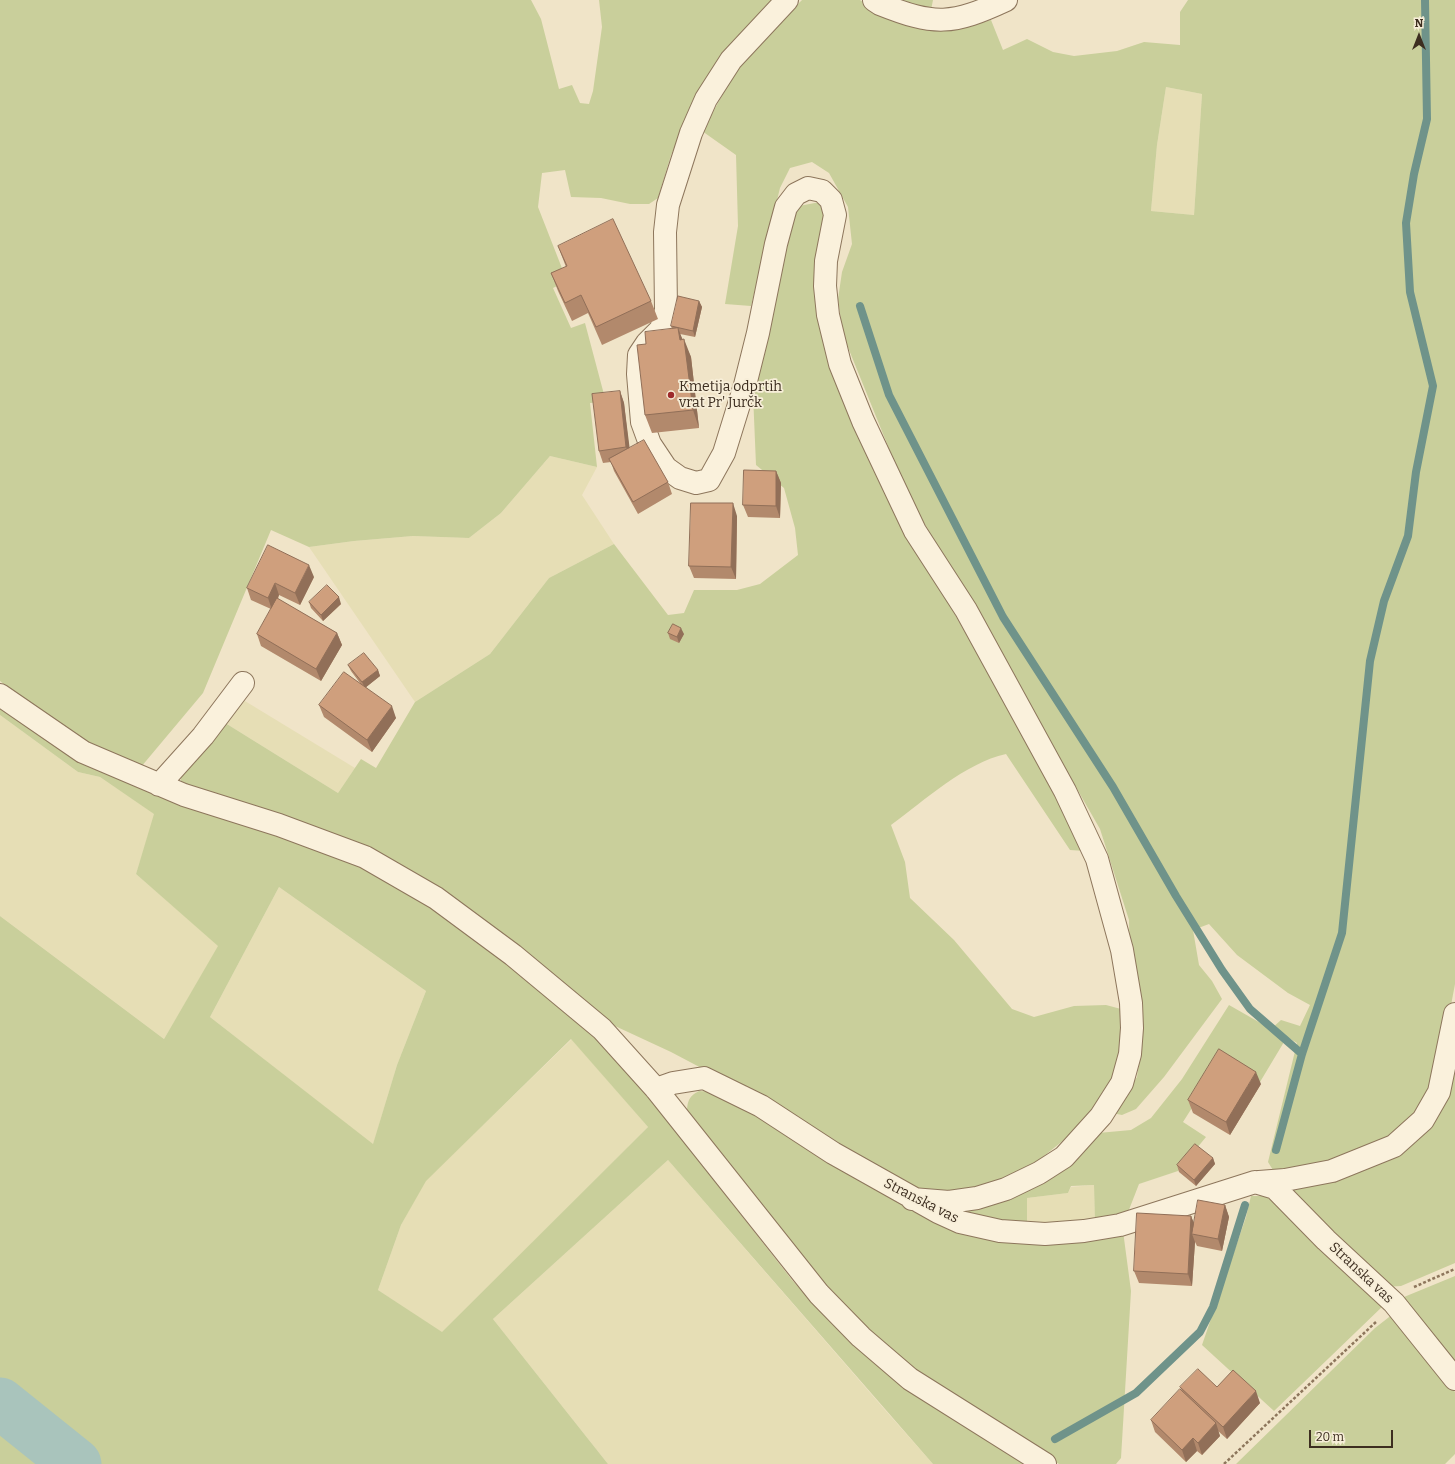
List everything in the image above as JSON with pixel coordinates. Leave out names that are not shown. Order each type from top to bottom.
[{"type":"street","points":[[787,0],[731,60],[706,99],[691,134],[668,205],[665,232],[666,310],[660,329],[639,355],[638,374],[642,422],[650,444],[666,468],[680,478],[696,483],[709,480],[724,453],[745,385],[758,333],[776,244],[786,208],[796,194],[808,188],[822,191],[831,200],[835,215],[826,261],[825,286],[828,315],[840,364],[863,421],[915,532],[966,610],[1065,791],[1097,859],[1122,950],[1130,1003],[1132,1028],[1130,1054],[1122,1083],[1101,1116],[1064,1157],[1039,1173],[1012,1186],[977,1198],[949,1202],[912,1199]]},
{"type":"street","points":[[874,0],[880,4],[923,19],[947,21],[978,13],[1006,0]]},
{"type":"street","points":[[159,785],[203,736],[243,683]]},
{"type":"street","points":[[0,694],[83,752],[184,795],[279,825],[365,857],[436,898],[512,955],[602,1029],[656,1089],[819,1294],[861,1337],[910,1379],[1045,1464]]},
{"type":"street","name":"Stranska vas","points":[[656,1089],[673,1083],[704,1078],[761,1106],[833,1153],[912,1199],[960,1222],[1000,1231],[1045,1234],[1084,1231],[1120,1225],[1255,1182],[1285,1180],[1332,1171],[1394,1146],[1423,1120],[1439,1092],[1455,1014]]},
{"type":"street","name":"Stranska vas","points":[[1255,1182],[1275,1188],[1326,1240],[1394,1303],[1455,1379]]},
{"type":"path","points":[[1224,1464],[1408,1290],[1455,1269]]},
{"type":"shaded area","points":[[1166,87],[1202,94],[1194,215],[1151,211],[1157,145]]},
{"type":"shaded area","points":[[550,456],[597,467],[582,495],[614,544],[549,578],[490,654],[415,702],[309,547],[354,541],[413,536],[469,538],[501,513]]},
{"type":"shaded area","points":[[240,698],[355,768],[338,793],[222,721]]},
{"type":"shaded area","points":[[0,715],[78,772],[100,777],[155,814],[136,874],[219,946],[164,1039],[0,916]]},
{"type":"shaded area","points":[[279,887],[426,991],[397,1065],[373,1145],[210,1017]]},
{"type":"shaded area","points":[[572,1039],[648,1127],[442,1333],[378,1290],[401,1225],[425,1181]]},
{"type":"shaded area","points":[[668,1160],[933,1464],[608,1464],[493,1319]]},
{"type":"shaded area","points":[[1094,1185],[1095,1224],[1027,1227],[1027,1198],[1068,1193],[1071,1187]]},
{"type":"green space","points":[[0,0],[531,0],[541,19],[559,89],[572,85],[580,103],[589,104],[593,91],[602,27],[599,0],[773,0],[703,83],[671,155],[658,198],[649,204],[630,204],[601,198],[571,197],[565,170],[542,173],[538,207],[567,281],[553,288],[571,328],[585,323],[606,402],[590,403],[597,467],[550,456],[501,513],[469,538],[413,536],[354,541],[309,547],[271,530],[203,693],[141,767],[121,760],[45,718],[0,681]]},
{"type":"green space","points":[[802,0],[860,0],[884,16],[930,31],[955,30],[991,20],[1003,50],[1027,39],[1053,52],[1074,56],[1117,51],[1144,42],[1180,45],[1180,12],[1188,0],[1455,0],[1455,984],[1435,1090],[1398,1137],[1327,1167],[1276,1175],[1268,1162],[1297,1043],[1287,1037],[1260,1082],[1223,1059],[1183,1122],[1206,1137],[1178,1171],[1139,1184],[1125,1220],[1095,1224],[1094,1185],[1071,1186],[1068,1193],[1027,1198],[1027,1227],[969,1217],[967,1209],[1098,1133],[1131,1130],[1151,1118],[1182,1079],[1229,1005],[1271,1029],[1281,1020],[1300,1026],[1310,1005],[1288,993],[1237,955],[1209,924],[1193,930],[1199,965],[1212,981],[1222,999],[1164,1077],[1136,1109],[1122,1115],[1112,1113],[1137,1077],[1141,1049],[1130,968],[1129,920],[1100,829],[907,493],[843,335],[838,299],[842,272],[852,244],[848,207],[829,173],[812,162],[790,168],[780,188],[751,306],[725,304],[738,226],[736,155],[702,131],[743,59]],"holes":[[[1166,87],[1202,94],[1194,215],[1151,211],[1157,145]]]},
{"type":"green space","points":[[899,0],[933,0],[931,10]]},
{"type":"green space","points":[[820,202],[829,212],[819,266],[883,488],[1068,813],[1085,851],[1070,850],[1006,754],[976,765],[961,774],[891,825],[905,862],[910,898],[954,940],[1012,1009],[1034,1017],[1074,1006],[1106,1005],[1121,1009],[1123,1035],[1118,1072],[1085,1123],[1034,1164],[987,1186],[963,1191],[922,1193],[764,1101],[671,1052],[615,1026],[467,911],[181,782],[180,770],[222,721],[338,793],[361,759],[376,768],[415,702],[490,654],[549,578],[614,544],[668,615],[684,613],[694,590],[737,590],[760,584],[798,555],[795,528],[784,488],[756,465],[753,394],[789,224],[799,206]]},
{"type":"green space","points":[[0,707],[38,735],[87,766],[207,814],[275,832],[374,870],[426,900],[488,947],[595,1038],[626,1068],[792,1280],[832,1324],[885,1372],[942,1411],[1029,1464],[933,1464],[668,1160],[493,1319],[608,1464],[0,1464],[0,916],[164,1039],[218,946],[136,874],[154,814],[100,777],[78,772],[0,715]],"holes":[[[279,887],[426,991],[397,1065],[373,1144],[210,1017]],[[571,1039],[648,1127],[442,1332],[378,1290],[401,1225],[426,1181]]]},
{"type":"green space","points":[[1455,1050],[1455,1263],[1401,1286],[1385,1287],[1285,1188],[1402,1149]]},
{"type":"green space","points":[[699,1091],[714,1092],[740,1103],[886,1196],[949,1229],[1123,1231],[1131,1291],[1121,1458],[1116,1464],[1059,1464],[891,1356],[852,1320],[687,1117],[688,1101],[695,1093]]},
{"type":"green space","points":[[1251,1196],[1264,1196],[1286,1208],[1384,1305],[1274,1411],[1202,1345],[1246,1217]]},
{"type":"green space","points":[[1455,1276],[1455,1369],[1401,1304],[1404,1297]]},
{"type":"green space","points":[[1393,1314],[1455,1392],[1455,1454],[1445,1464],[1236,1464],[1375,1328]]},
{"type":"building","points":[[613,219],[651,301],[596,327],[581,295],[565,303],[551,273],[567,266],[558,246]]},
{"type":"building","points":[[678,296],[699,301],[693,331],[671,326]]},
{"type":"building","name":"Kmetija odprtih vrat Pr' Jurčk","points":[[678,328],[680,340],[684,339],[693,410],[645,415],[637,345],[646,344],[645,332]]},
{"type":"building","points":[[620,391],[626,447],[599,451],[592,394]]},
{"type":"building","points":[[644,440],[668,482],[633,502],[609,459]]},
{"type":"building","points":[[744,470],[776,471],[776,506],[743,505]]},
{"type":"building","points":[[691,503],[733,503],[731,567],[689,566]]},
{"type":"building","points":[[268,545],[309,565],[295,593],[275,583],[268,598],[247,588]]},
{"type":"building","points":[[327,585],[339,597],[321,615],[309,602]]},
{"type":"building","points":[[277,598],[337,633],[316,669],[257,634]]},
{"type":"building","points":[[673,624],[681,628],[677,637],[668,633]]},
{"type":"building","points":[[364,653],[378,670],[362,682],[348,665]]},
{"type":"building","points":[[344,672],[392,706],[367,740],[319,705]]},
{"type":"building","points":[[1219,1049],[1256,1072],[1226,1122],[1188,1100]]},
{"type":"building","points":[[1195,1144],[1213,1158],[1194,1180],[1177,1165]]},
{"type":"building","points":[[1198,1200],[1225,1205],[1218,1239],[1192,1234]]},
{"type":"building","points":[[1137,1213],[1191,1216],[1188,1274],[1134,1271]]},
{"type":"building","points":[[1198,1369],[1217,1387],[1233,1370],[1256,1391],[1223,1427],[1180,1387]]},
{"type":"building","points":[[1180,1389],[1216,1423],[1198,1443],[1193,1438],[1182,1450],[1151,1420]]},
{"type":"waterway","points":[[1276,1150],[1302,1054],[1342,933],[1370,661],[1384,601],[1408,536],[1416,472],[1433,386],[1410,292],[1406,223],[1414,174],[1427,119],[1425,0]]},
{"type":"waterway","points":[[860,306],[889,395],[1003,617],[1113,787],[1176,896],[1222,970],[1250,1009],[1302,1054]]},
{"type":"waterway","points":[[1055,1439],[1136,1393],[1200,1332],[1213,1307],[1245,1205]]},
{"type":"waterway","points":[[0,1403],[76,1464]]},
{"type":"place","name":"Kmetija odprtih vrat Pr' Jurčk","points":[[671,395]]}]
